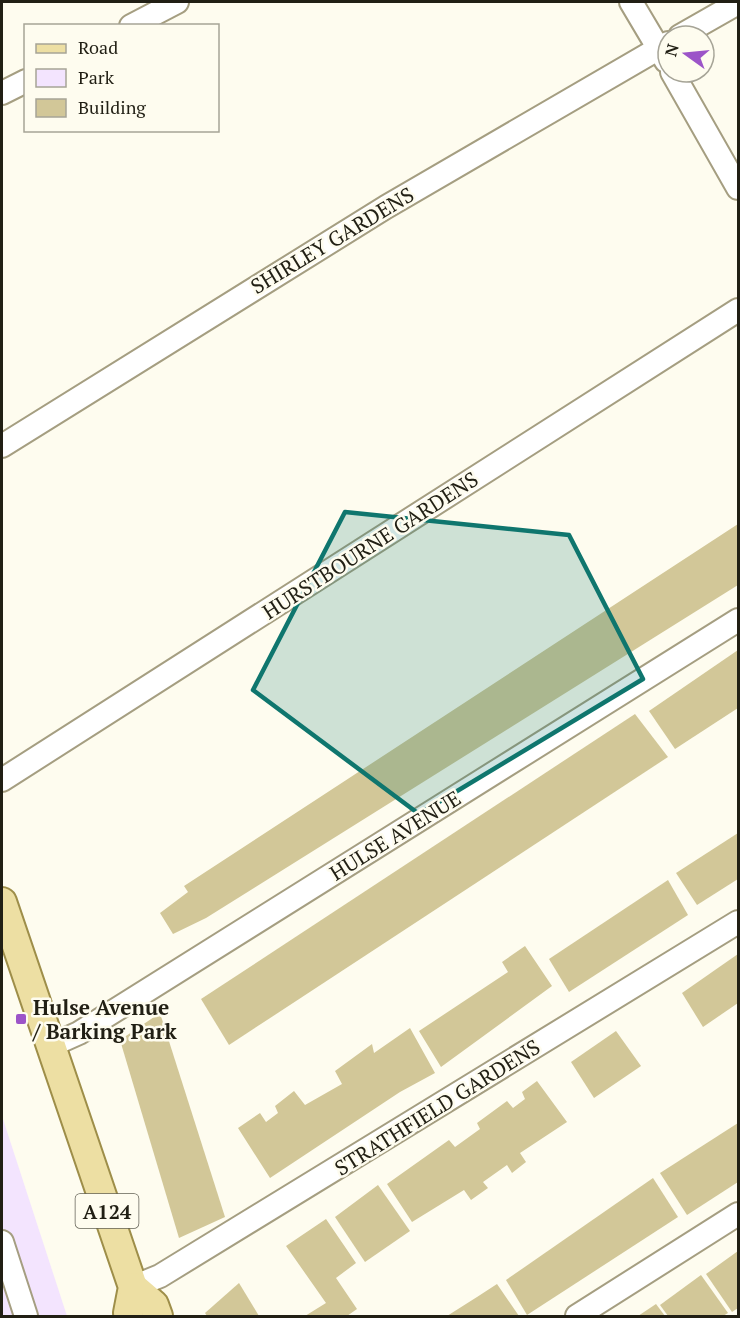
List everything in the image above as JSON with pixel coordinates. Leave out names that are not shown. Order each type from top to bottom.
[{"type":"main road","name":"A124","points":[[2,902],[133,1287],[129,1317]]},
{"type":"main road","name":"A124","points":[[133,1287],[154,1305],[158,1317]]},
{"type":"street","points":[[135,24],[177,2]]},
{"type":"street","points":[[631,2],[656,39]]},
{"type":"street","points":[[701,24],[738,3]]},
{"type":"street","name":"SHIRLEY GARDENS","points":[[2,446],[386,207],[656,57]]},
{"type":"street","points":[[2,93],[24,82]]},
{"type":"street","points":[[679,84],[738,188]]},
{"type":"street","name":"HURSTBOURNE GARDENS","points":[[2,780],[738,309]]},
{"type":"street","name":"HULSE AVENUE","points":[[50,1046],[89,1027],[738,620]]},
{"type":"street","name":"STRATHFIELD GARDENS","points":[[133,1287],[160,1276],[738,921]]},
{"type":"street","points":[[577,1317],[738,1214]]},
{"type":"street","points":[[2,1242],[26,1317]]},
{"type":"highlighted area","points":[[345,512],[569,535],[643,679],[419,814],[253,690]]},
{"type":"green space","points":[[2,1116],[67,1316],[2,1316]]},
{"type":"building","points":[[738,524],[738,585],[206,918],[173,934],[160,913],[188,892],[184,886]]},
{"type":"building","points":[[738,650],[738,708],[675,749],[649,711]]},
{"type":"building","points":[[635,714],[668,757],[229,1045],[201,999]]},
{"type":"building","points":[[738,833],[738,879],[697,905],[676,873]]},
{"type":"building","points":[[668,880],[688,915],[569,992],[549,959]]},
{"type":"building","points":[[525,946],[552,986],[441,1067],[419,1031],[508,972],[502,962]]},
{"type":"building","points":[[738,954],[738,1003],[703,1027],[682,993]]},
{"type":"building","points":[[160,1013],[225,1217],[179,1238],[120,1040]]},
{"type":"building","points":[[410,1028],[435,1073],[400,1092],[270,1178],[238,1128],[260,1113],[266,1122],[278,1113],[275,1106],[294,1091],[305,1105],[342,1084],[335,1071],[372,1044],[374,1053]]},
{"type":"building","points":[[616,1031],[641,1066],[594,1098],[571,1062]]},
{"type":"building","points":[[537,1081],[567,1122],[520,1153],[526,1162],[512,1173],[507,1165],[483,1182],[488,1188],[471,1200],[464,1190],[412,1222],[387,1184],[449,1140],[455,1147],[480,1129],[477,1123],[507,1101],[513,1108],[525,1099],[522,1092]]},
{"type":"building","points":[[738,1123],[738,1182],[687,1215],[660,1173]]},
{"type":"building","points":[[653,1178],[678,1217],[527,1315],[506,1280]]},
{"type":"building","points":[[378,1185],[410,1231],[365,1262],[335,1217]]},
{"type":"building","points":[[326,1219],[356,1263],[336,1278],[357,1309],[347,1316],[305,1316],[326,1303],[286,1246]]},
{"type":"building","points":[[738,1251],[738,1308],[732,1312],[706,1274]]},
{"type":"building","points":[[701,1275],[728,1313],[723,1316],[668,1316],[660,1305]]},
{"type":"building","points":[[239,1283],[259,1316],[207,1316],[205,1313]]},
{"type":"building","points":[[497,1284],[519,1316],[447,1316],[477,1297]]},
{"type":"building","points":[[656,1304],[665,1316],[638,1316]]},
{"type":"place","name":"Hulse Avenue / Barking Park","points":[[21,1019]]}]
